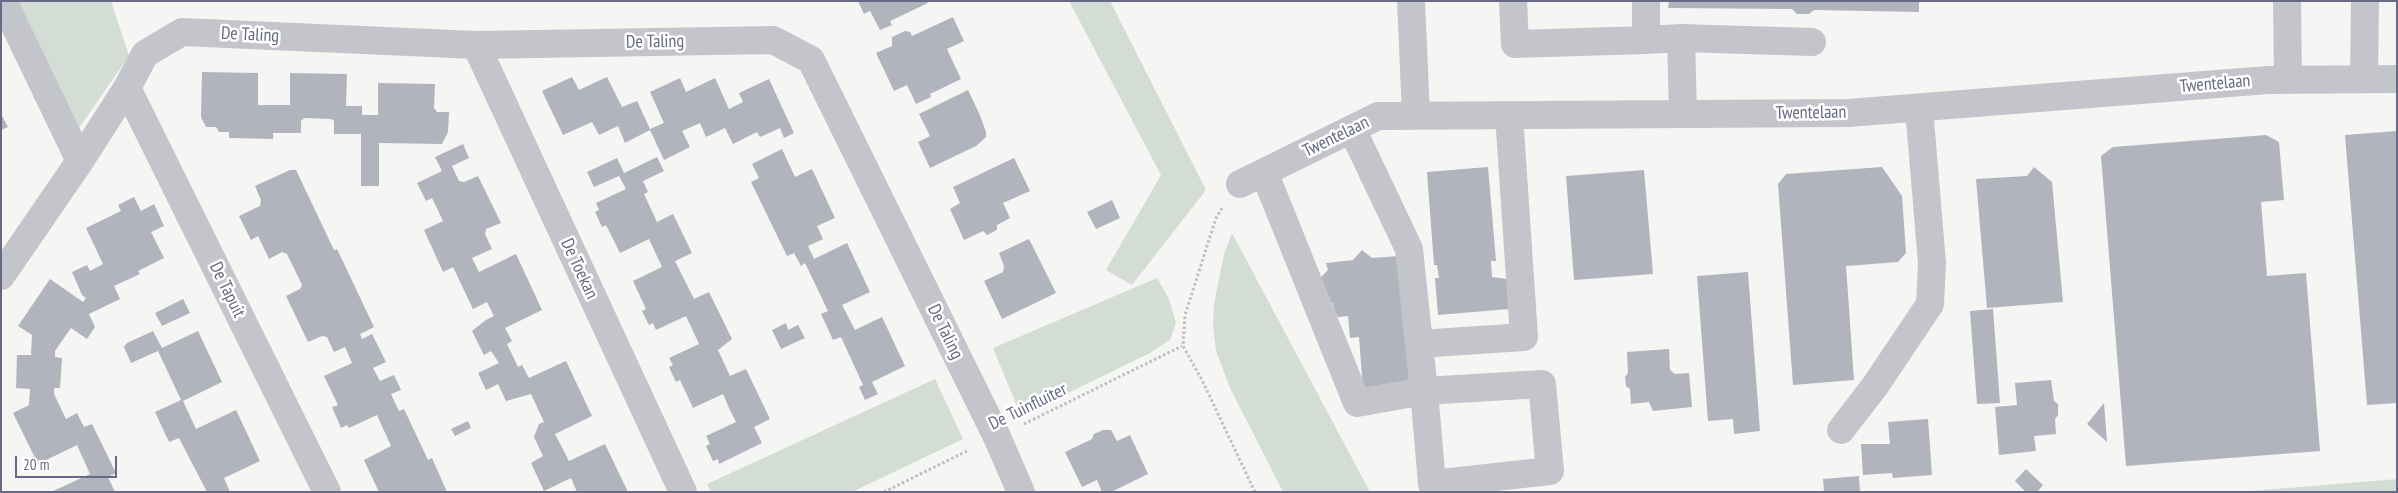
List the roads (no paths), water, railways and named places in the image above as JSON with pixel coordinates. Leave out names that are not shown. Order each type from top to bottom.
[{"type":"street","points":[[3,1],[80,161]]},
{"type":"street","points":[[1412,1],[1416,115]]},
{"type":"street","points":[[1513,1],[1515,44],[1681,38],[1812,42]]},
{"type":"street","points":[[1646,1],[1646,40]]},
{"type":"street","points":[[2287,1],[2288,80]]},
{"type":"street","points":[[2364,79],[2365,1]]},
{"type":"street","name":"De Taling","points":[[1,276],[80,161],[127,88],[144,54],[182,32],[476,46],[773,40],[810,60],[997,437],[1021,492]]},
{"type":"street","points":[[1681,38],[1683,114]]},
{"type":"street","name":"De Toekan","points":[[476,46],[683,492]]},
{"type":"street","name":"Twentelaan","points":[[1240,184],[1378,116],[1848,113],[2288,80],[2397,79]]},
{"type":"street","name":"De Tapuit","points":[[127,88],[327,492]]},
{"type":"street","points":[[1841,430],[1875,386],[1930,304],[1932,263],[1919,108]]},
{"type":"street","points":[[1419,344],[1524,337],[1509,115]]},
{"type":"street","points":[[1264,172],[1357,403],[1424,391],[1542,384],[1550,471],[1432,484],[1424,391],[1409,249],[1352,129]]}]
